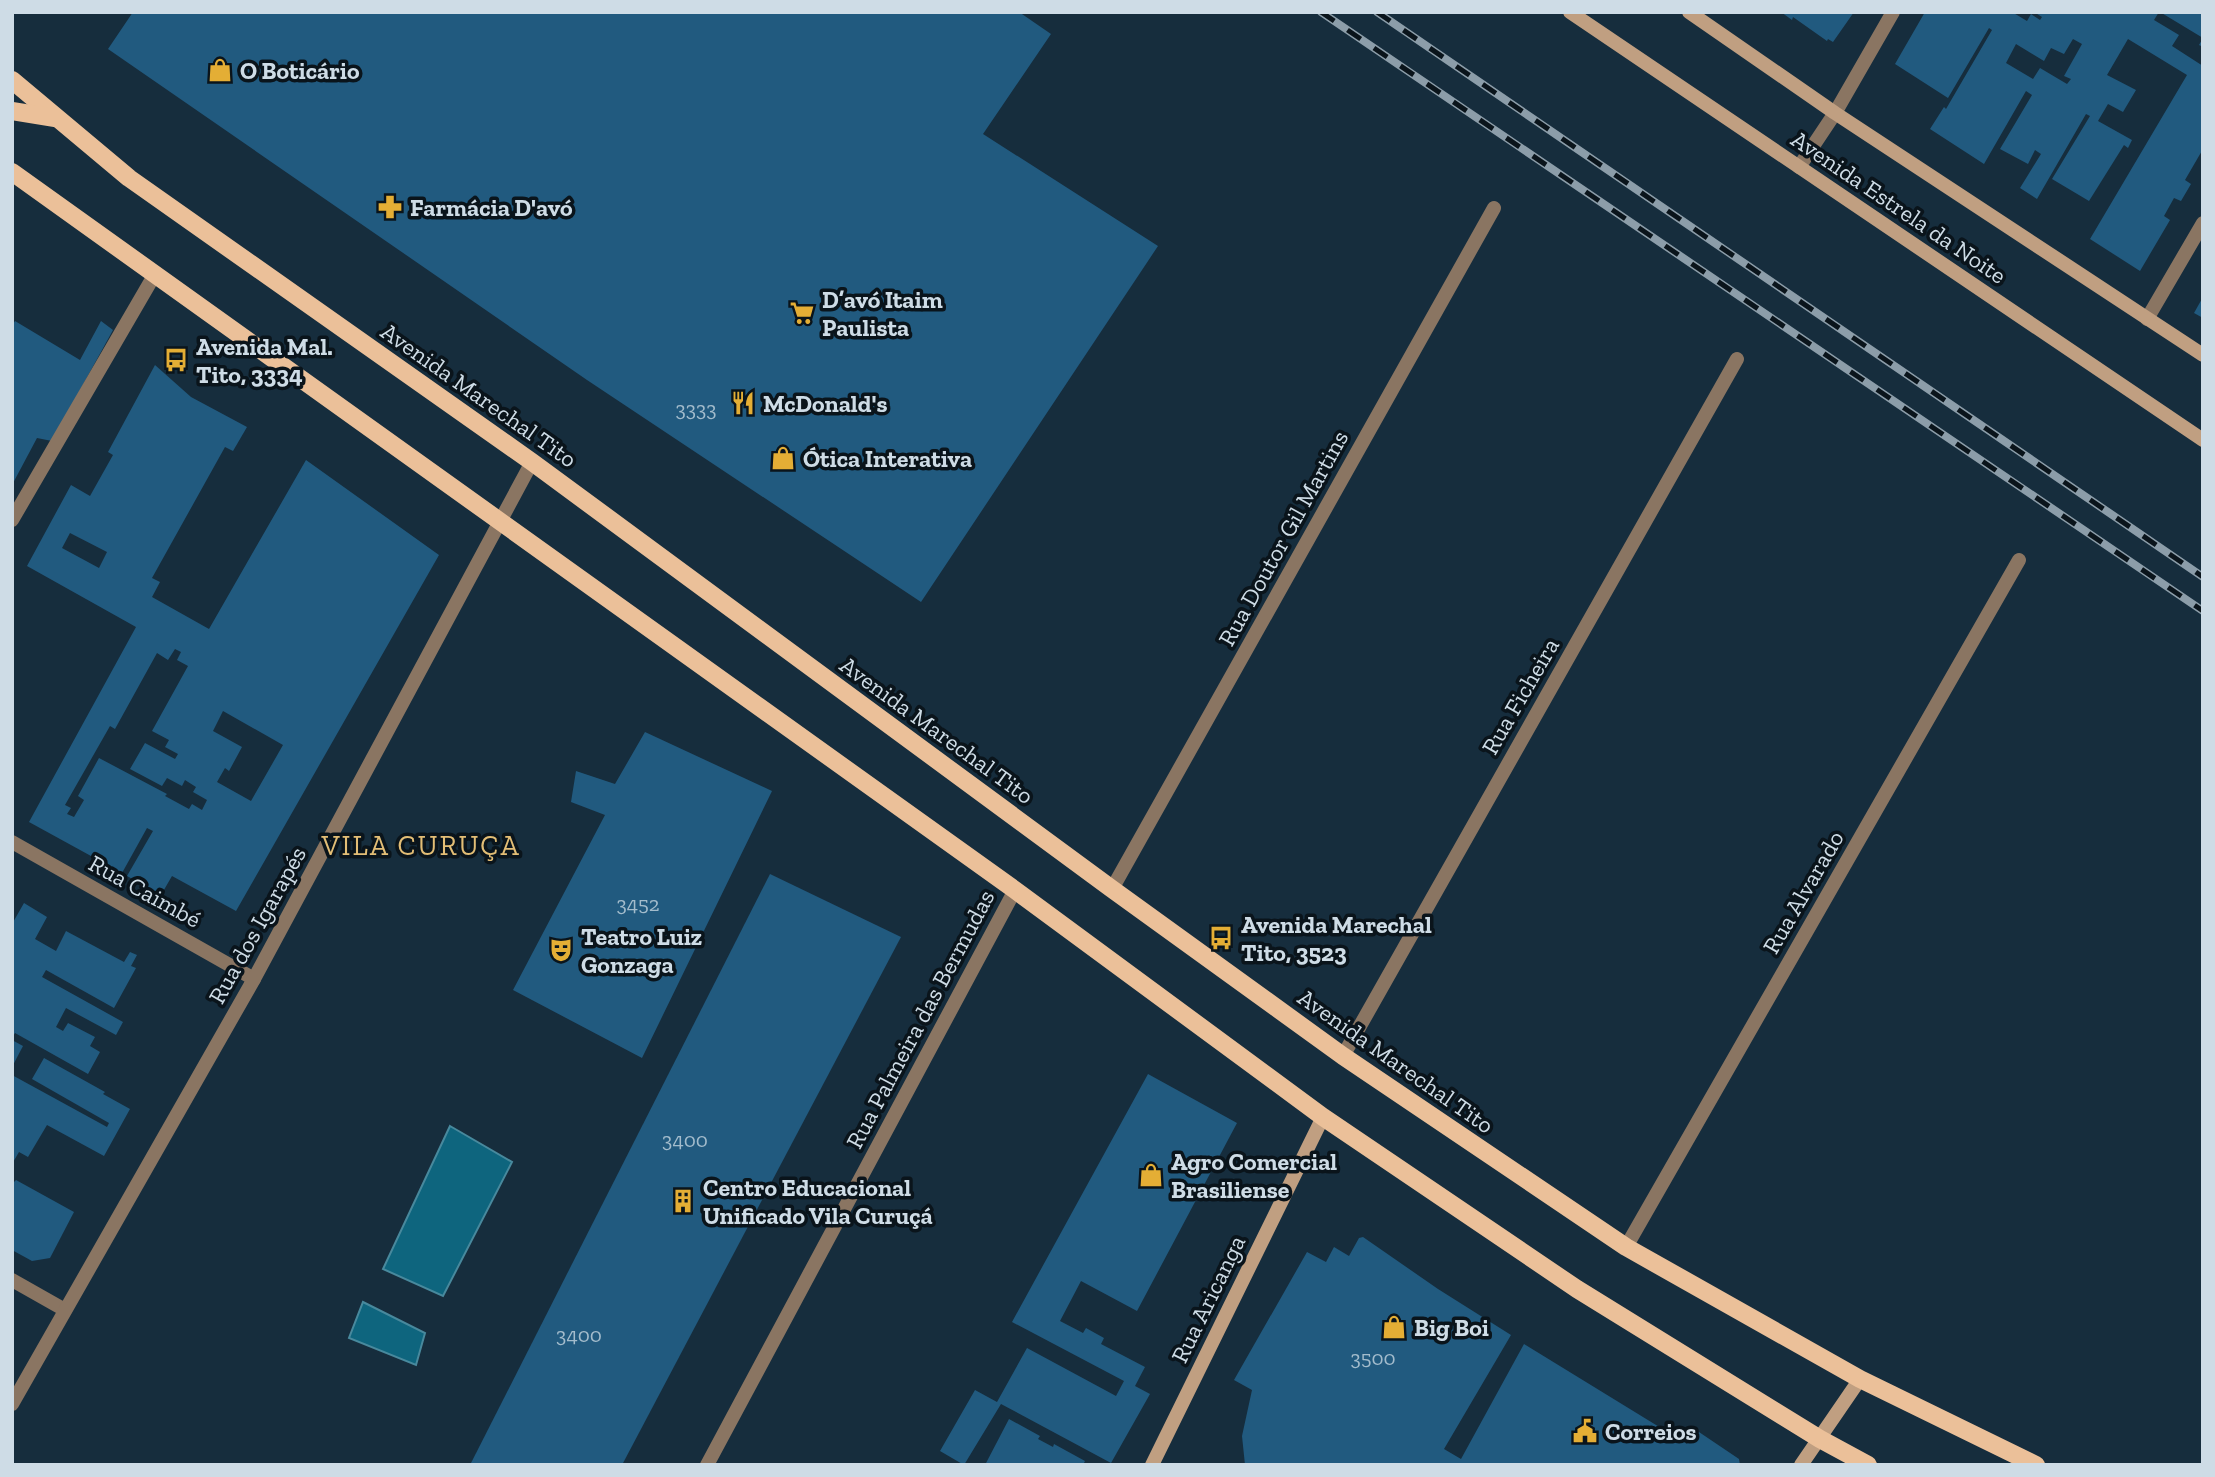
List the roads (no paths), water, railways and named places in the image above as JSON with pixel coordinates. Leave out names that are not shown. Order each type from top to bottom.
[{"type":"main road","name":"Avenida Marechal Tito","points":[[12,80],[130,178],[532,462],[1112,890],[1343,1056],[1626,1247],[1860,1379],[2036,1465]]},
{"type":"main road","points":[[12,111],[59,118]]},
{"type":"main road","points":[[12,172],[1014,890],[1323,1116],[1577,1289],[1820,1439],[1868,1465]]},
{"type":"street","name":"Avenida Estrela da Noite","points":[[1570,12],[2203,440]]},
{"type":"street","name":"Avenida Estrela da Noite","points":[[1689,12],[1835,113],[2203,355]]},
{"type":"street","points":[[1798,167],[1835,113],[1893,12]]},
{"type":"street","name":"Rua Doutor Gil Martins","points":[[1112,890],[1494,208]]},
{"type":"street","points":[[2147,318],[2203,223]]},
{"type":"street","points":[[12,520],[155,274]]},
{"type":"street","name":"Rua Ficheira","points":[[1343,1056],[1737,359]]},
{"type":"street","name":"Rua dos Igarapés","points":[[12,1404],[254,979],[532,462]]},
{"type":"street","name":"Rua Alvarado","points":[[1626,1247],[2019,560]]},
{"type":"street","name":"Rua Caimbé","points":[[12,842],[254,979]]},
{"type":"street","name":"Rua Palmeira das Bermudas","points":[[707,1465],[1014,890]]},
{"type":"street","name":"Rua Aricanga","points":[[1152,1465],[1323,1116]]},
{"type":"street","points":[[12,1280],[65,1310]]},
{"type":"street","points":[[1801,1465],[1860,1379]]},
{"type":"water","points":[[450,1126],[512,1162],[443,1296],[383,1269]]},
{"type":"water","points":[[363,1302],[425,1333],[416,1365],[349,1338]]},
{"type":"railway","points":[[1321,12],[2203,611]]},
{"type":"railway","points":[[1377,12],[2203,577]]},
{"type":"place","name":"O Boticário","points":[[220,70]]},
{"type":"place","name":"Farmácia D'avó","points":[[390,207]]},
{"type":"place","name":"D’avó Itaim Paulista","points":[[802,313]]},
{"type":"place","name":"Avenida Mal. Tito, 3334","points":[[176,360]]},
{"type":"place","name":"McDonald's","points":[[743,403]]},
{"type":"place","name":"Ótica Interativa","points":[[783,458]]},
{"type":"place","name":"Avenida Marechal Tito, 3523","points":[[1221,938]]},
{"type":"place","name":"Teatro Luiz Gonzaga","points":[[561,950]]},
{"type":"place","name":"Agro Comercial Brasiliense","points":[[1151,1175]]},
{"type":"place","name":"Centro Educacional Unificado Vila Curuçá","points":[[683,1201]]},
{"type":"place","name":"Big Boi","points":[[1394,1327]]},
{"type":"place","name":"Correios","points":[[1585,1431]]},
{"type":"district","name":"VILA CURUÇA","points":[[421,845]]}]
